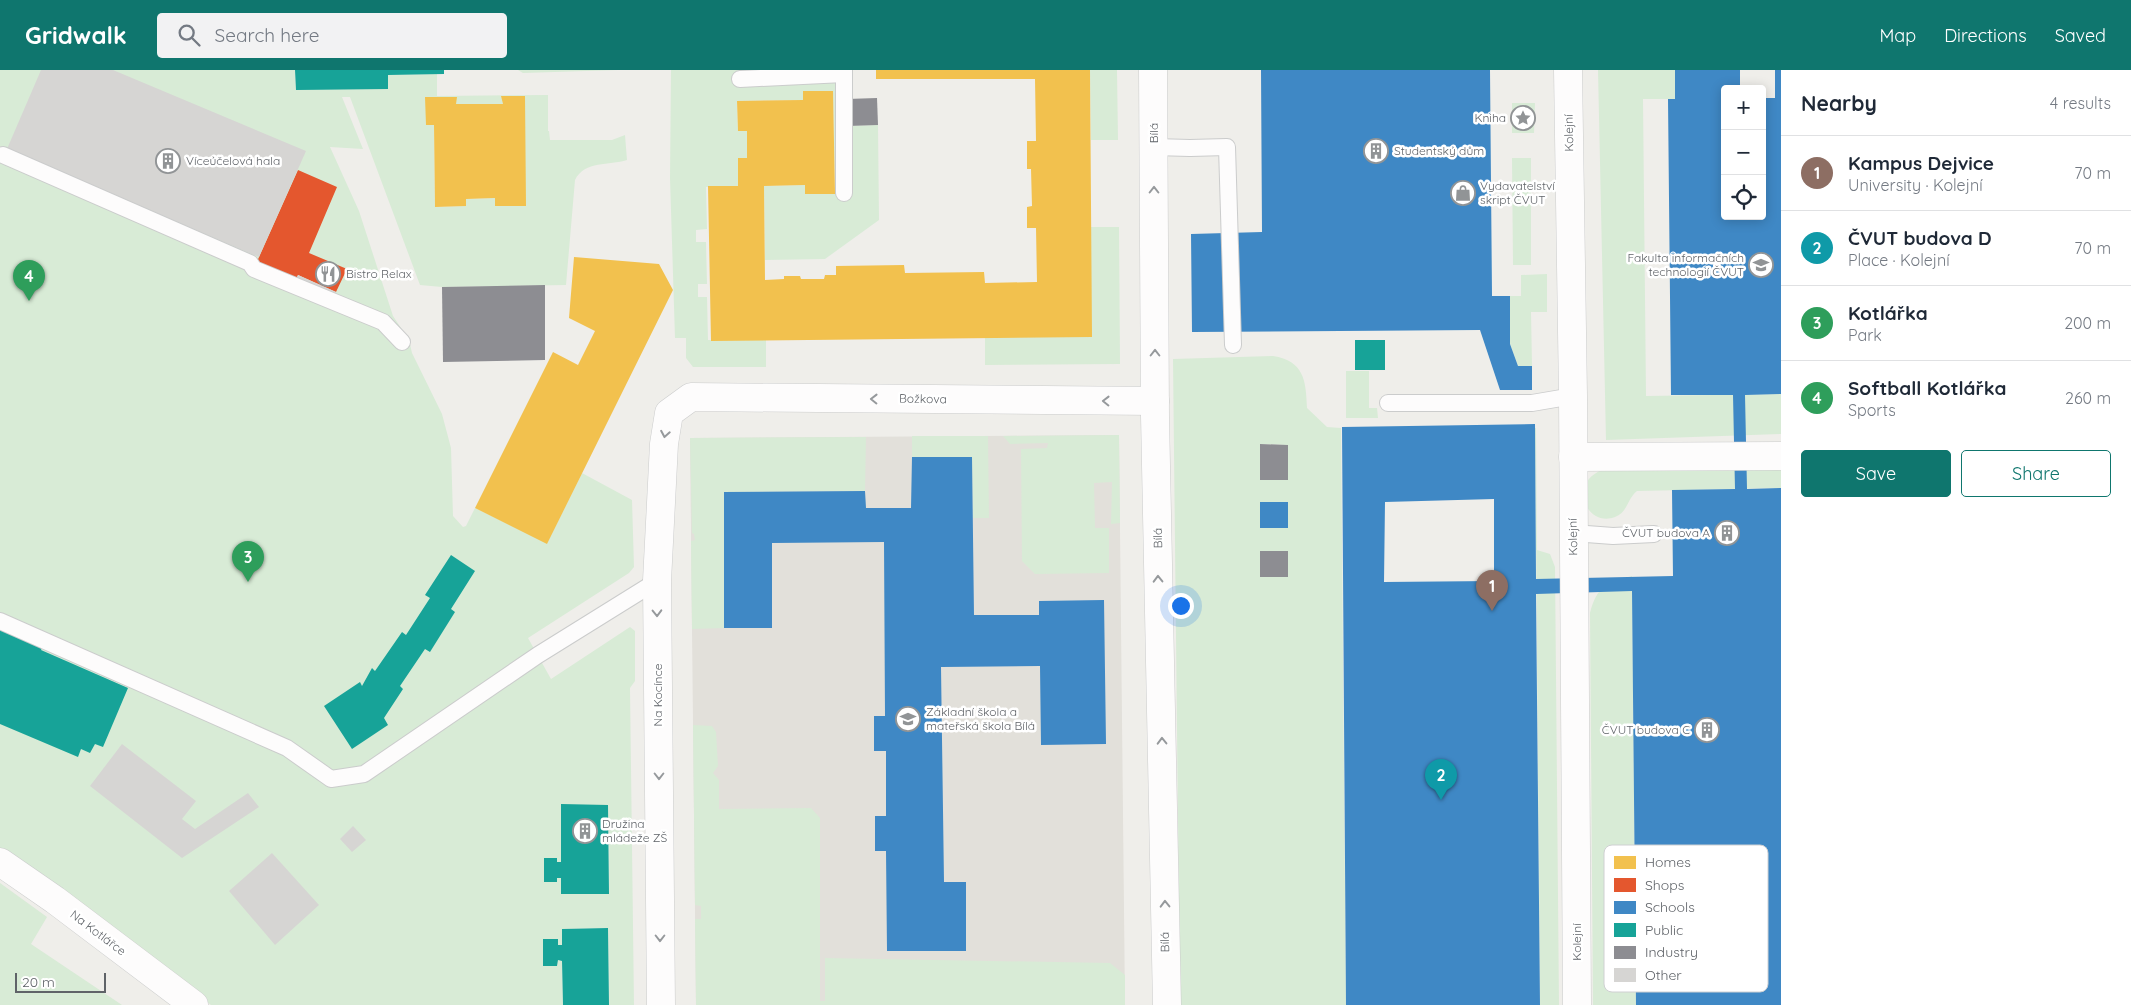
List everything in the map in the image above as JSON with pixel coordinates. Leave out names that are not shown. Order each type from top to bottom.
[{"type":"street","name":"Bílá","points":[[1153,70],[1155,401],[1167,1005]]},
{"type":"street","name":"Kolejní","points":[[1568,70],[1573,396],[1577,1005]]},
{"type":"street","name":"Božkova","points":[[692,397],[1155,401]]},
{"type":"street","name":"Na Kocínce","points":[[661,1005],[657,581],[664,444],[669,412],[692,397]]},
{"type":"street","points":[[1573,457],[1781,456]]},
{"type":"street","name":"Na Kotlářce","points":[[0,862],[55,900],[194,1005]]},
{"type":"lane","points":[[740,79],[844,72],[844,194]]},
{"type":"lane","points":[[1154,147],[1227,147],[1233,345]]},
{"type":"lane","points":[[3,155],[250,263],[254,269],[383,322],[402,342]]},
{"type":"lane","points":[[1388,404],[1532,403],[1573,396]]},
{"type":"lane","points":[[1573,533],[1614,536],[1654,534]]},
{"type":"lane","points":[[0,622],[287,748],[331,779],[364,774],[538,655],[657,581]]},
{"type":"shaded area","name":"Základní škola a mateřská škola Bílá","points":[[1119,435],[1125,1005],[696,1005],[690,438]]},
{"type":"green space","points":[[0,70],[295,70],[296,90],[388,75],[437,74],[437,96],[548,95],[548,131],[550,140],[612,140],[625,135],[627,160],[591,166],[579,174],[575,180],[566,285],[442,287],[420,285],[350,97],[342,97],[363,149],[330,147],[359,211],[393,316],[409,340],[412,353],[442,414],[451,448],[453,516],[463,527],[466,526],[475,508],[547,543],[582,473],[632,500],[634,567],[629,573],[528,638],[551,679],[630,627],[635,631],[635,681],[630,688],[634,1005],[609,1005],[608,928],[562,929],[562,945],[558,945],[557,939],[543,939],[544,966],[557,966],[558,960],[562,961],[563,1005],[211,1005],[133,946],[0,854]],"holes":[[[426,97],[456,97],[456,104],[503,104],[502,97],[526,206],[496,206],[495,198],[466,199],[465,206],[435,207],[434,125],[426,125]],[[561,805],[608,805],[609,893],[561,878],[557,878],[557,882],[544,882],[544,858],[557,858],[557,862],[561,862]]]},
{"type":"green space","points":[[518,70],[618,70],[523,73]]},
{"type":"green space","points":[[671,70],[849,70],[848,126],[878,125],[879,220],[825,259],[765,260],[764,186],[805,185],[805,194],[835,194],[833,91],[803,91],[803,100],[737,101],[738,131],[747,131],[747,158],[738,158],[738,186],[706,187],[707,229],[696,230],[696,242],[706,242],[707,284],[698,284],[698,297],[707,297],[708,340],[766,340],[766,367],[693,367],[686,358],[686,338],[675,338],[670,178]]},
{"type":"green space","points":[[1090,70],[1117,70],[1118,140],[1091,140]]},
{"type":"green space","points":[[1598,70],[1675,70],[1675,99],[1643,99],[1646,396],[1781,394],[1781,434],[1606,440]]},
{"type":"green space","points":[[1512,103],[1535,103],[1534,133],[1512,133]]},
{"type":"green space","points":[[1512,158],[1531,158],[1531,265],[1513,265]]},
{"type":"green space","points":[[1091,227],[1119,227],[1120,364],[985,365],[985,338]]},
{"type":"green space","points":[[1547,274],[1547,312],[1531,312],[1532,366],[1518,366],[1510,344],[1510,296],[1521,296],[1521,275]]},
{"type":"green space","points":[[1273,356],[1291,362],[1297,367],[1304,381],[1307,408],[1327,427],[1341,428],[1346,1005],[1180,1005],[1173,359]],"holes":[[[1260,444],[1288,445],[1288,480]],[[1260,551],[1288,551],[1288,577],[1260,577]]]},
{"type":"green space","points":[[1346,371],[1369,371],[1369,408],[1377,408],[1378,418],[1346,418]]},
{"type":"green space","points":[[1535,428],[1537,550],[1550,554],[1555,567],[1559,1005],[1540,1005]]},
{"type":"green space","points":[[1119,435],[1120,523],[1111,524],[1112,482],[1094,483],[1095,528],[1109,528],[1109,573],[1035,574],[1022,561],[1021,449],[1047,448],[1048,443],[1010,444],[1003,436]]},
{"type":"green space","points":[[912,436],[988,436],[989,518],[973,518],[972,457],[912,457]]},
{"type":"green space","points":[[866,437],[865,491],[724,492],[724,628],[692,629],[691,541],[695,540],[692,533],[690,438]]},
{"type":"green space","points":[[1781,467],[1781,488],[1637,491],[1623,512],[1615,517],[1605,519],[1596,516],[1589,510],[1583,493],[1586,484],[1592,476],[1604,469]]},
{"type":"green space","points":[[1632,576],[1635,845],[1604,845],[1604,992],[1636,992],[1636,1005],[1593,1005],[1590,613],[1596,597],[1604,587],[1615,581]]},
{"type":"green space","points":[[693,725],[712,726],[716,732],[718,766],[713,773],[719,780],[719,809],[811,808],[820,818],[820,1001],[825,1001],[825,958],[1110,963],[1125,975],[1125,1005],[696,1005],[695,919],[701,919],[701,906],[695,905]]},
{"type":"green space","points":[[0,883],[47,917],[31,944],[122,1005],[0,1005]]},
{"type":"building: Homes","points":[[876,70],[1090,70],[1092,337],[711,341],[708,186],[738,186],[738,158],[747,158],[747,131],[738,131],[737,101],[803,100],[803,91],[833,91],[835,194],[805,194],[805,185],[764,186],[765,280],[784,279],[784,276],[800,276],[801,279],[824,279],[825,275],[836,275],[836,266],[904,265],[905,273],[984,272],[985,283],[1037,282],[1036,228],[1027,228],[1027,207],[1032,206],[1031,169],[1027,169],[1027,141],[1036,141],[1035,79],[876,79]]},
{"type":"building: Homes","points":[[501,96],[525,96],[526,206],[495,206],[495,198],[466,199],[466,206],[435,207],[434,125],[426,125],[425,97],[457,97],[456,104],[503,104]]},
{"type":"building: Homes","points":[[574,257],[659,264],[673,290],[547,544],[475,508],[553,352],[578,365],[595,331],[569,318]]},
{"type":"building: Shops","points":[[298,170],[337,187],[309,253],[347,269],[336,292],[298,275],[294,284],[255,266]]},
{"type":"building: Schools","name":"Studentský dům","points":[[1261,70],[1490,70],[1492,296],[1510,296],[1510,344],[1518,366],[1532,366],[1532,390],[1500,390],[1480,330],[1192,332],[1191,234],[1262,232]]},
{"type":"building: Schools","points":[[1675,70],[1740,70],[1740,85],[1721,85],[1721,220],[1766,220],[1766,98],[1775,98],[1775,70],[1781,70],[1781,394],[1745,395],[1747,489],[1781,488],[1781,1005],[1636,1005],[1636,992],[1768,992],[1768,845],[1634,845],[1632,591],[1536,594],[1540,1005],[1346,1005],[1342,427],[1535,424],[1536,579],[1673,576],[1672,490],[1735,489],[1733,395],[1671,395],[1668,99],[1675,99]],"holes":[[[1494,499],[1494,581],[1384,582],[1385,502]]]},
{"type":"building: Schools","points":[[912,457],[972,457],[974,615],[1039,615],[1039,601],[1104,600],[1106,744],[1041,745],[1040,666],[941,667],[944,882],[966,882],[966,951],[887,951],[886,851],[875,851],[875,816],[886,816],[886,751],[874,751],[874,716],[885,716],[884,542],[772,543],[772,628],[724,628],[724,492],[865,491],[866,508],[911,508]]},
{"type":"building: Schools","points":[[1260,502],[1288,502],[1288,528],[1260,528]]},
{"type":"building: Public","points":[[295,70],[444,70],[444,74],[388,75],[388,89],[296,90]]},
{"type":"building: Public","points":[[1355,340],[1385,340],[1385,370],[1355,370]]},
{"type":"building: Public","points":[[451,555],[475,571],[451,609],[455,612],[430,652],[425,649],[400,686],[403,689],[384,718],[388,725],[352,749],[324,706],[360,682],[362,686],[372,668],[375,671],[402,632],[406,635],[430,598],[425,595]]},
{"type":"building: Public","points":[[0,627],[43,646],[41,650],[128,688],[103,747],[95,744],[90,753],[81,749],[78,757],[0,724]]},
{"type":"building: Public","name":"Družina mládeže ZŠ","points":[[561,804],[608,805],[609,894],[561,894],[561,878],[557,878],[557,882],[544,882],[544,858],[557,858],[557,862],[561,862]]},
{"type":"building: Public","points":[[608,928],[609,1005],[563,1005],[562,961],[558,960],[557,966],[543,966],[543,939],[558,939],[558,945],[562,945],[562,929]]},
{"type":"building: Industry","points":[[877,98],[878,125],[848,126],[847,99]]},
{"type":"building: Industry","points":[[545,285],[545,360],[443,362],[442,287]]},
{"type":"building: Industry","points":[[1260,444],[1288,445],[1288,480],[1260,480]]},
{"type":"building: Industry","points":[[1260,551],[1288,551],[1288,577],[1260,577]]},
{"type":"building: Other","name":"Víceúčelová hala","points":[[41,70],[113,70],[306,151],[259,257],[7,149]]},
{"type":"building: Other","points":[[298,275],[336,292],[333,301],[294,284]]},
{"type":"building: Other","points":[[122,744],[196,801],[182,819],[195,829],[248,793],[259,807],[182,858],[90,786]]},
{"type":"building: Other","points":[[353,826],[366,840],[352,852],[340,839]]},
{"type":"building: Other","points":[[272,853],[319,905],[275,945],[229,891]]},
{"type":"place","name":"Kniha","points":[[1523,118]]},
{"type":"place","name":"Studentský dům","points":[[1376,151]]},
{"type":"place","name":"Víceúčelová hala","points":[[168,161]]},
{"type":"place","name":"Vydavatelství skript ČVUT","points":[[1463,193]]},
{"type":"place","name":"Fakulta informačních technologií ČVUT","points":[[1761,265]]},
{"type":"place","name":"Bistro Relax","points":[[328,274]]},
{"type":"place","name":"Softball Kotlářka","points":[[29,301]]},
{"type":"place","name":"ČVUT budova A","points":[[1727,533]]},
{"type":"place","name":"Kotlářka","points":[[248,582]]},
{"type":"place","name":"Kampus Dejvice","points":[[1492,611]]},
{"type":"place","name":"Základní škola a mateřská škola Bílá","points":[[908,719]]},
{"type":"place","name":"ČVUT budova C","points":[[1707,730]]},
{"type":"place","name":"ČVUT budova D","points":[[1441,800]]},
{"type":"place","name":"Družina mládeže ZŠ","points":[[585,831]]}]
